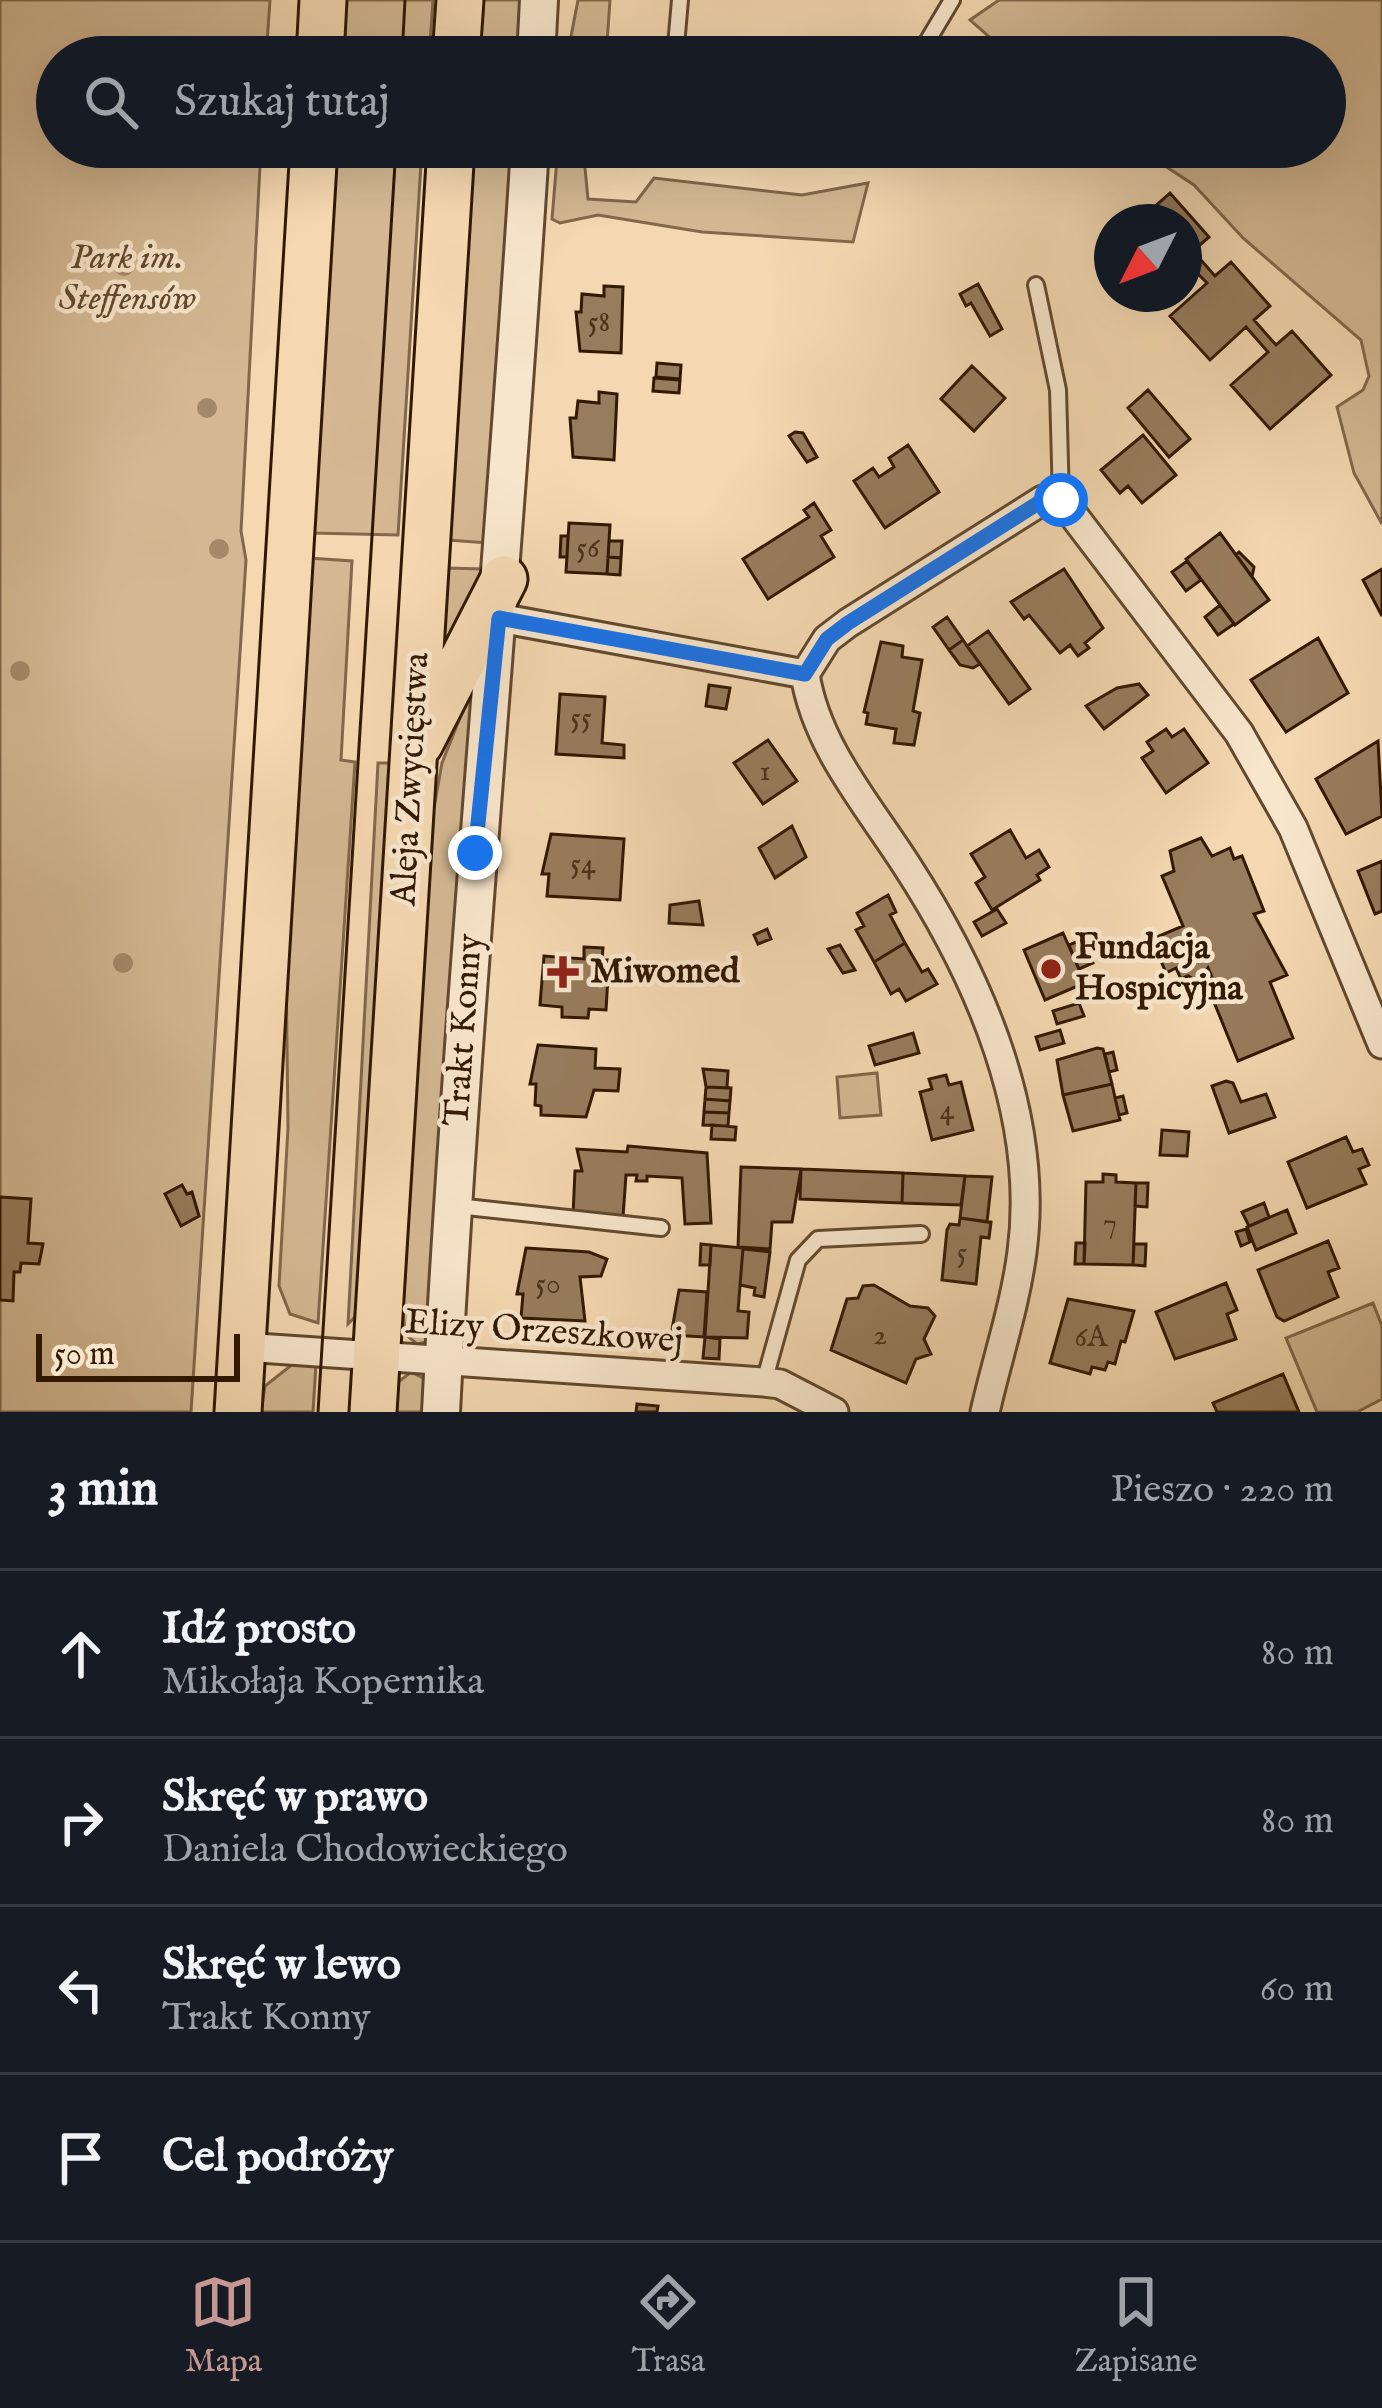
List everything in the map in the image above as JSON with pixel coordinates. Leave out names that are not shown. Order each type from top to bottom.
[{"type":"main road","points":[[321,36],[323,0]]},
{"type":"main road","points":[[457,36],[460,0]]},
{"type":"main road","points":[[238,1412],[313,168]]},
{"type":"main road","name":"Aleja Zwycięstwa","points":[[373,1412],[450,168]]},
{"type":"main road","points":[[413,756],[501,599]]},
{"type":"street","points":[[537,36],[539,0]]},
{"type":"street","name":"Trakt Konny","points":[[441,1412],[475,853],[501,599],[529,168]]},
{"type":"street","points":[[985,1412],[1023,1250],[1026,1191],[1016,1113],[978,993],[931,902],[818,729],[805,674],[827,639],[1043,500],[1061,500],[1239,733],[1293,828],[1382,1044]]},
{"type":"street","points":[[501,599],[805,674]]},
{"type":"street","name":"Elizy Orzeszkowej","points":[[242,1347],[764,1382],[780,1384],[834,1412]]},
{"type":"lane","points":[[677,36],[680,0]]},
{"type":"lane","points":[[931,36],[952,0]]},
{"type":"lane","points":[[1036,286],[1058,390],[1061,500]]},
{"type":"lane","points":[[453,1205],[661,1228]]},
{"type":"lane","points":[[764,1382],[798,1260],[818,1239],[921,1234]]},
{"type":"green space","name":"Park im. Steffensów","points":[[0,0],[270,0],[267,36],[36,36],[36,168],[260,168],[241,531],[246,560],[191,1412],[0,1412]]},
{"type":"green space","points":[[346,0],[433,0],[430,36],[343,36]]},
{"type":"green space","points":[[483,0],[522,0],[520,36],[480,36]]},
{"type":"green space","points":[[578,0],[610,0],[607,36],[571,36]]},
{"type":"green space","points":[[999,0],[1382,0],[1382,524],[1354,473],[1337,407],[1363,390],[1369,376],[1361,340],[1243,238],[1194,185],[1168,168],[1346,168],[1346,36],[988,36],[970,20]]},
{"type":"green space","points":[[335,168],[421,168],[398,535],[312,533]]},
{"type":"green space","points":[[473,168],[512,168],[488,543],[448,540]]},
{"type":"green space","points":[[556,168],[585,168],[588,199],[636,202],[654,178],[802,195],[868,183],[853,242],[702,232],[598,215],[560,223],[552,219]]},
{"type":"green space","points":[[309,558],[352,561],[341,760],[355,762],[318,1323],[290,1314],[279,1286],[288,1128],[286,965]]},
{"type":"green space","points":[[447,568],[483,569],[441,676]]},
{"type":"green space","points":[[482,663],[427,1342],[417,1344],[405,1334],[403,1311],[432,819],[442,763]]},
{"type":"green space","points":[[378,763],[391,763],[357,1315],[348,1324]]},
{"type":"green space","points":[[877,1073],[881,1115],[840,1118],[837,1077]]},
{"type":"green space","points":[[1373,1303],[1382,1326],[1382,1399],[1357,1412],[1317,1412],[1286,1338]]},
{"type":"green space","points":[[294,1363],[316,1363],[313,1412],[261,1412],[265,1386]]},
{"type":"green space","points":[[411,1372],[427,1380],[429,1412],[395,1412],[397,1383]]},
{"type":"building","points":[[1170,193],[1180,204],[1157,204]]},
{"type":"building","points":[[1202,261],[1215,276],[1231,262],[1270,306],[1254,320],[1276,345],[1292,331],[1331,375],[1270,429],[1231,385],[1268,352],[1246,327],[1210,360],[1170,316],[1202,312],[1202,287],[1207,283],[1202,278]]},
{"type":"building","points":[[978,284],[1002,329],[990,336],[971,303],[966,306],[960,294]]},
{"type":"building","points":[[604,286],[623,287],[621,353],[580,351],[576,312],[581,312],[582,294],[604,296]]},
{"type":"building","points":[[657,363],[681,365],[680,379],[656,377]]},
{"type":"building","points":[[972,366],[1005,398],[974,431],[941,399]]},
{"type":"building","points":[[654,378],[680,380],[679,393],[653,391]]},
{"type":"building","points":[[1148,390],[1190,439],[1169,457],[1128,408]]},
{"type":"building","points":[[599,392],[617,394],[614,460],[573,457],[570,418],[576,418],[578,401],[599,403]]},
{"type":"building","points":[[803,433],[817,457],[807,462],[789,436]]},
{"type":"building","points":[[1143,435],[1176,475],[1142,503],[1128,486],[1120,493],[1101,470]]},
{"type":"building","points":[[908,445],[939,492],[885,528],[854,481],[873,468],[879,477],[894,467],[889,458]]},
{"type":"building","points":[[814,503],[831,530],[821,536],[834,557],[768,599],[743,559],[809,517],[804,510]]},
{"type":"building","points":[[569,523],[610,525],[607,574],[566,572]]},
{"type":"building","points":[[1220,533],[1269,600],[1235,625],[1186,559]]},
{"type":"building","points":[[561,536],[568,536],[567,557],[560,557]]},
{"type":"building","points":[[609,541],[622,541],[621,558],[608,557]]},
{"type":"building","points":[[1239,552],[1254,567],[1252,577],[1236,555]]},
{"type":"building","points":[[608,557],[621,558],[620,575],[607,574]]},
{"type":"building","points":[[1187,561],[1201,580],[1186,591],[1172,572]]},
{"type":"building","points":[[1064,569],[1103,628],[1078,656],[1070,645],[1060,653],[1029,615],[1024,619],[1011,602]]},
{"type":"building","points":[[1382,569],[1382,616],[1363,580]]},
{"type":"building","points":[[1220,605],[1234,624],[1218,635],[1205,617]]},
{"type":"building","points":[[947,617],[963,640],[949,650],[933,627]]},
{"type":"building","points":[[988,631],[1030,689],[1009,704],[967,646]]},
{"type":"building","points":[[1318,638],[1348,693],[1286,732],[1251,680]]},
{"type":"building","points":[[963,640],[980,664],[973,668],[960,665],[949,650]]},
{"type":"building","points":[[881,642],[903,646],[902,657],[922,660],[913,711],[920,713],[914,745],[894,743],[896,729],[866,724],[868,713],[864,712]]},
{"type":"building","points":[[1139,684],[1148,695],[1104,729],[1086,706],[1117,688]]},
{"type":"building","points":[[709,685],[730,688],[726,709],[706,706]]},
{"type":"building","points":[[560,694],[605,697],[602,743],[624,745],[624,758],[556,754]]},
{"type":"building","points":[[1166,729],[1172,737],[1184,729],[1208,763],[1166,793],[1142,758],[1153,751],[1147,742]]},
{"type":"building","points":[[768,740],[797,781],[763,804],[734,763]]},
{"type":"building","points":[[1378,741],[1382,816],[1346,834],[1316,779]]},
{"type":"building","points":[[792,826],[806,857],[775,878],[759,848]]},
{"type":"building","points":[[1010,830],[1026,858],[1039,850],[1049,867],[1037,875],[1040,880],[992,910],[976,883],[985,877],[971,854]]},
{"type":"building","points":[[551,834],[624,839],[620,900],[547,896],[549,874],[542,874]]},
{"type":"building","points":[[1201,838],[1212,856],[1230,848],[1234,859],[1242,856],[1264,911],[1254,914],[1287,975],[1270,982],[1293,1038],[1238,1061],[1205,980],[1212,977],[1208,968],[1199,982],[1188,976],[1181,979],[1176,968],[1166,973],[1152,939],[1183,926],[1162,876],[1174,871],[1170,851]]},
{"type":"building","points":[[1382,861],[1382,911],[1375,914],[1358,871]]},
{"type":"building","points":[[888,895],[896,912],[890,915],[905,943],[874,962],[856,930],[864,926],[857,913]]},
{"type":"building","points":[[699,901],[703,925],[669,923],[670,905]]},
{"type":"building","points":[[997,909],[1006,923],[982,936],[974,922]]},
{"type":"building","points":[[767,929],[771,939],[758,944],[754,935]]},
{"type":"building","points":[[1063,933],[1085,983],[1045,1000],[1024,950]]},
{"type":"building","points":[[1083,939],[1093,963],[1079,969],[1069,945]]},
{"type":"building","points":[[905,943],[922,972],[928,969],[937,984],[906,1001],[899,989],[891,994],[874,962]]},
{"type":"building","points":[[840,945],[855,970],[843,973],[828,949]]},
{"type":"building","points":[[584,947],[603,948],[602,960],[609,960],[606,1010],[589,1009],[588,1018],[562,1017],[562,1007],[540,1005],[544,956],[584,959]]},
{"type":"building","points":[[1079,1003],[1084,1016],[1057,1024],[1053,1011]]},
{"type":"building","points":[[1060,1030],[1064,1043],[1040,1050],[1036,1037]]},
{"type":"building","points":[[913,1033],[919,1053],[875,1065],[869,1046]]},
{"type":"building","points":[[538,1045],[596,1049],[595,1068],[620,1069],[618,1091],[594,1090],[586,1117],[541,1115],[541,1106],[535,1105],[536,1084],[530,1084]]},
{"type":"building","points":[[1103,1049],[1112,1084],[1063,1095],[1057,1060]]},
{"type":"building","points":[[1113,1052],[1117,1070],[1109,1072],[1105,1054]]},
{"type":"building","points":[[703,1069],[728,1071],[727,1088],[706,1087]]},
{"type":"building","points":[[946,1075],[949,1085],[961,1082],[973,1130],[932,1140],[920,1092],[932,1089],[929,1079]]},
{"type":"building","points":[[1233,1083],[1241,1102],[1266,1094],[1275,1117],[1229,1133],[1212,1086]]},
{"type":"building","points":[[1112,1084],[1120,1120],[1073,1131],[1063,1095]]},
{"type":"building","points":[[706,1087],[731,1088],[730,1101],[705,1099]]},
{"type":"building","points":[[1123,1096],[1127,1113],[1119,1115],[1115,1098]]},
{"type":"building","points":[[705,1099],[730,1101],[729,1113],[704,1112]]},
{"type":"building","points":[[704,1112],[729,1113],[728,1126],[703,1125]]},
{"type":"building","points":[[712,1125],[736,1127],[735,1140],[711,1139]]},
{"type":"building","points":[[1162,1130],[1189,1132],[1187,1156],[1160,1155]]},
{"type":"building","points":[[1346,1137],[1353,1152],[1362,1149],[1369,1165],[1359,1169],[1366,1184],[1307,1208],[1288,1162]]},
{"type":"building","points":[[628,1146],[707,1153],[711,1223],[685,1224],[682,1178],[647,1176],[647,1181],[636,1181],[637,1175],[626,1175],[623,1217],[573,1215],[575,1171],[582,1171],[577,1149],[627,1152]]},
{"type":"building","points":[[741,1167],[801,1169],[792,1222],[772,1222],[770,1249],[738,1247]]},
{"type":"building","points":[[801,1169],[903,1173],[902,1203],[800,1199]]},
{"type":"building","points":[[903,1173],[965,1176],[961,1205],[902,1203]]},
{"type":"building","points":[[1103,1174],[1116,1175],[1116,1182],[1136,1183],[1133,1265],[1084,1264],[1086,1182],[1103,1182]]},
{"type":"building","points":[[965,1176],[992,1177],[987,1222],[960,1218]]},
{"type":"building","points":[[1136,1183],[1148,1183],[1147,1207],[1135,1206]]},
{"type":"building","points":[[182,1185],[187,1194],[192,1192],[199,1216],[181,1226],[165,1194]]},
{"type":"building","points":[[0,1197],[31,1199],[28,1243],[43,1244],[39,1264],[21,1263],[20,1272],[14,1272],[13,1301],[0,1300]]},
{"type":"building","points":[[1264,1203],[1269,1217],[1249,1226],[1242,1212]]},
{"type":"building","points":[[1287,1210],[1296,1233],[1256,1250],[1247,1227]]},
{"type":"building","points":[[960,1218],[991,1222],[989,1238],[981,1237],[976,1284],[942,1280],[947,1230],[950,1224],[959,1225]]},
{"type":"building","points":[[1246,1229],[1250,1242],[1241,1246],[1236,1232]]},
{"type":"building","points":[[1328,1241],[1339,1268],[1328,1272],[1338,1297],[1284,1321],[1277,1317],[1258,1270]]},
{"type":"building","points":[[1076,1243],[1085,1243],[1084,1264],[1075,1264]]},
{"type":"building","points":[[701,1244],[711,1245],[710,1265],[700,1265]]},
{"type":"building","points":[[1134,1244],[1146,1244],[1145,1266],[1133,1265]]},
{"type":"building","points":[[711,1245],[743,1248],[738,1311],[749,1312],[747,1338],[705,1337]]},
{"type":"building","points":[[526,1248],[589,1252],[607,1259],[601,1276],[580,1277],[585,1321],[521,1318],[523,1294],[517,1294]]},
{"type":"building","points":[[743,1249],[770,1252],[764,1297],[754,1295],[755,1288],[740,1285]]},
{"type":"building","points":[[1226,1283],[1237,1310],[1227,1314],[1236,1339],[1175,1359],[1156,1312]]},
{"type":"building","points":[[874,1285],[910,1306],[928,1308],[935,1316],[924,1339],[931,1354],[916,1359],[906,1383],[831,1350],[847,1299],[858,1298],[863,1286]]},
{"type":"building","points":[[679,1290],[707,1292],[704,1337],[671,1335]]},
{"type":"building","points":[[1068,1299],[1134,1311],[1115,1364],[1108,1362],[1105,1370],[1092,1367],[1090,1374],[1050,1363]]},
{"type":"building","points":[[705,1337],[720,1339],[719,1359],[703,1358]]},
{"type":"building","points":[[1283,1374],[1299,1412],[1217,1412],[1213,1403]]},
{"type":"building","points":[[637,1404],[658,1406],[657,1412],[636,1412]]},
{"type":"tram line","points":[[403,36],[405,0]]},
{"type":"tram line","points":[[318,1412],[395,168]]},
{"type":"place","name":"Fundacja Hospicyjna","points":[[1051,969]]},
{"type":"place","name":"Miwomed","points":[[563,972]]},
{"type":"route","points":[[475,853],[499,618],[754,661],[805,674],[827,639],[848,623],[1043,500],[1052,496],[1061,500]]}]
